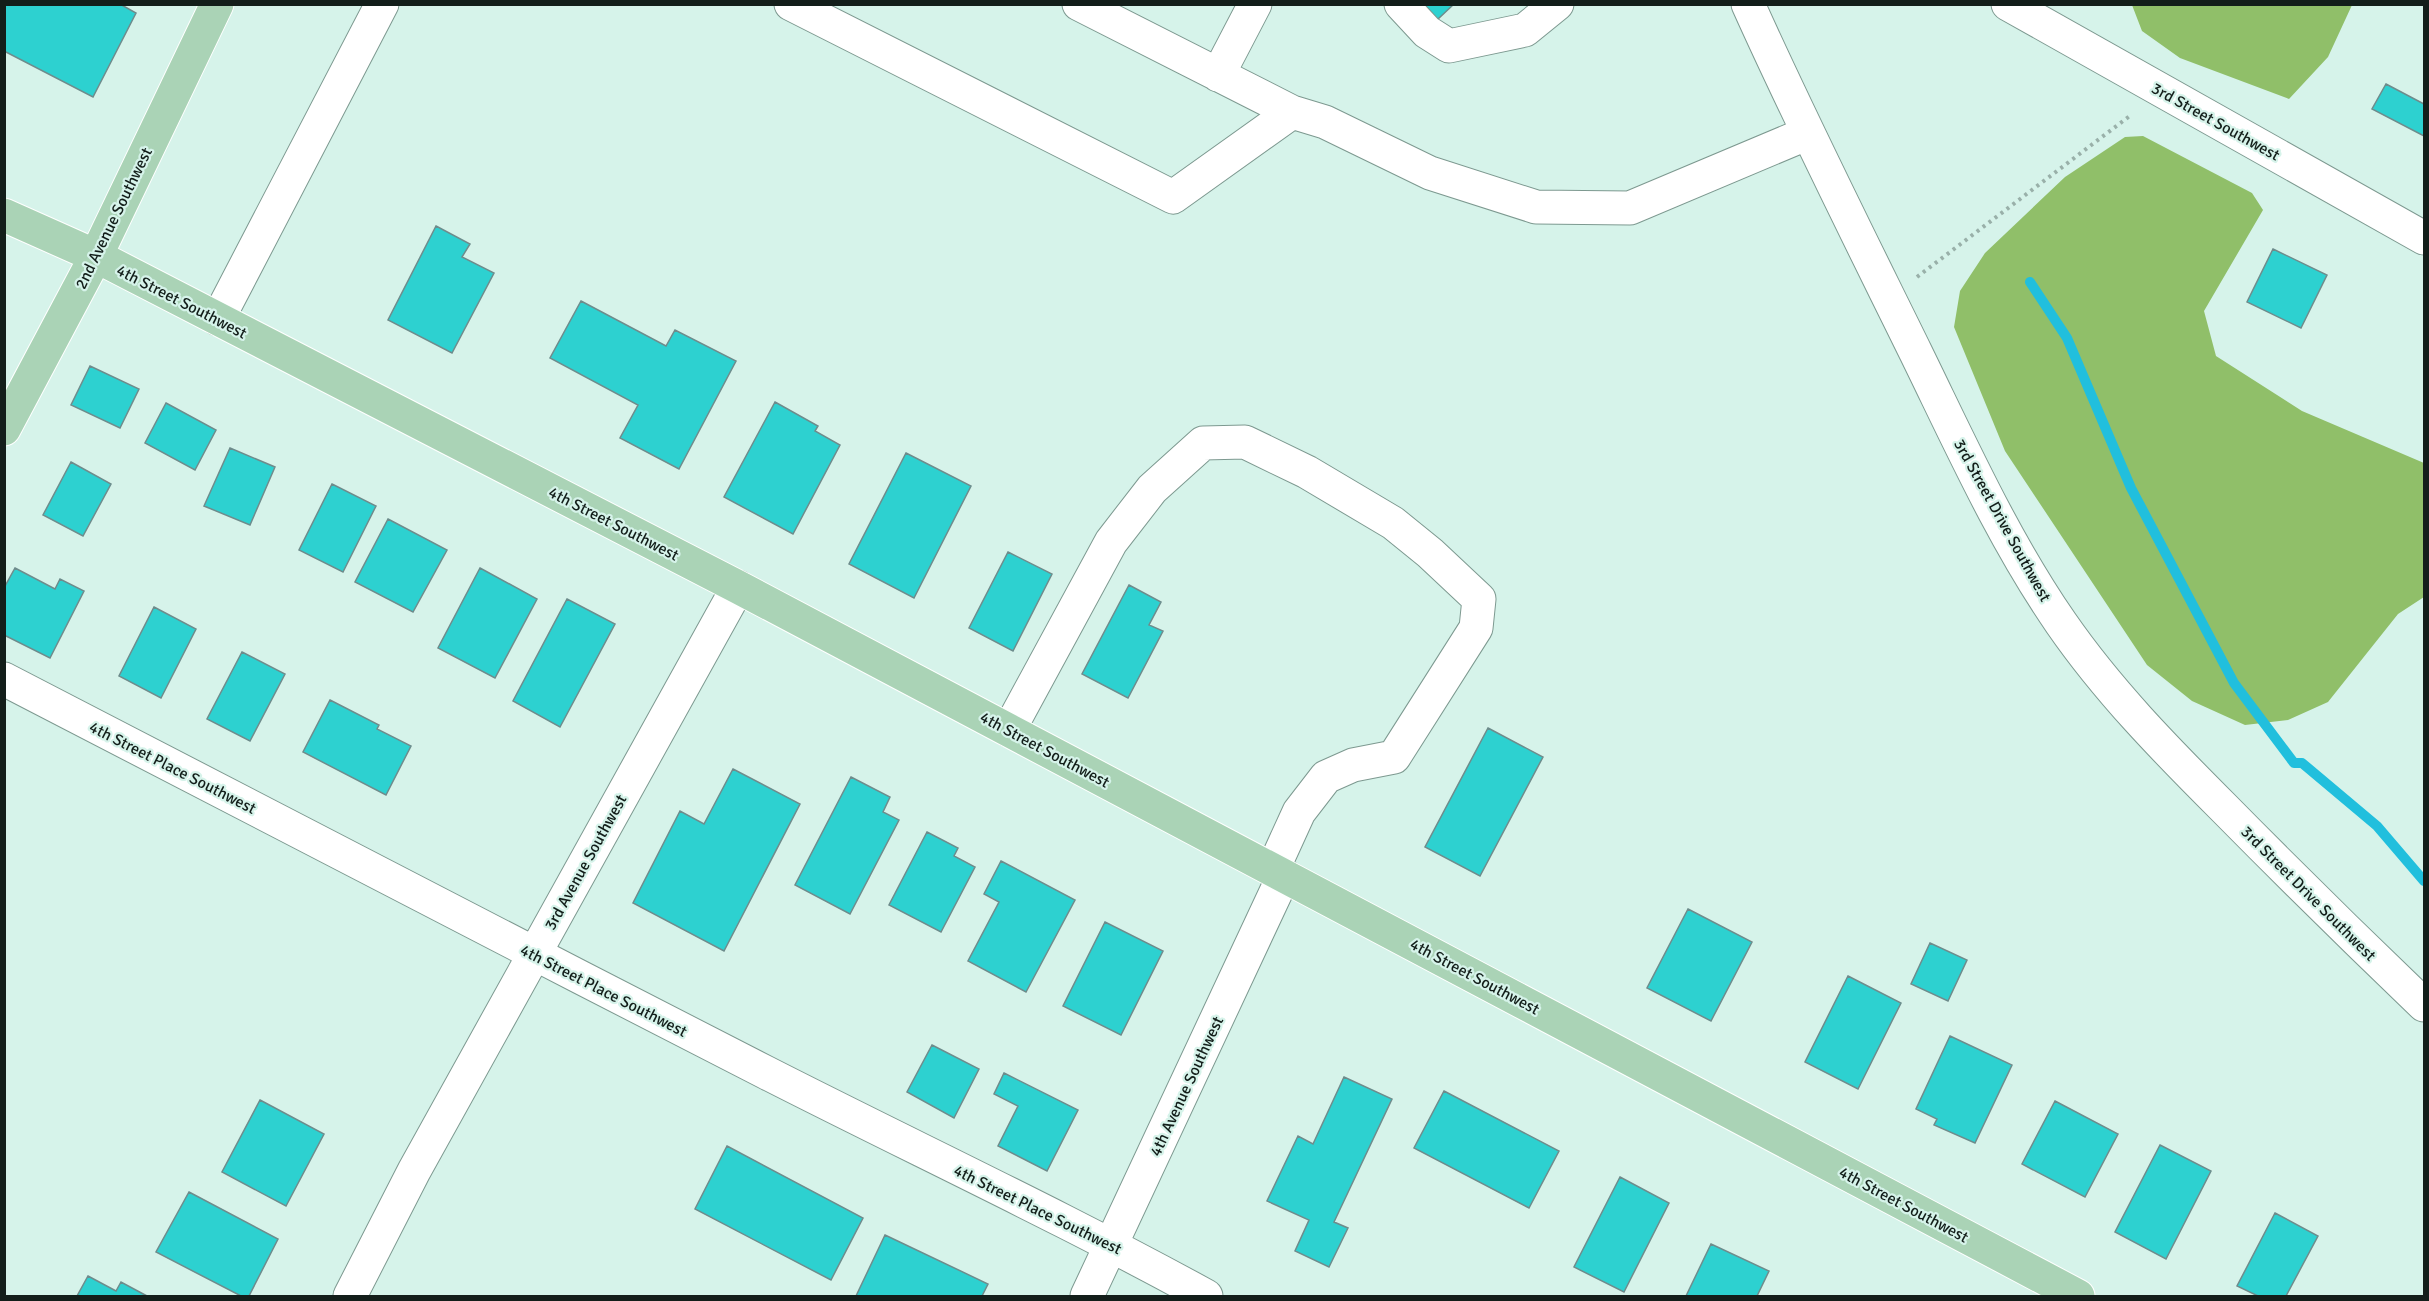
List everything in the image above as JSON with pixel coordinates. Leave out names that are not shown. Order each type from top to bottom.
[{"type":"main road","name":"2nd Avenue Southwest","points":[[4,429],[96,256],[217,4]]},
{"type":"main road","name":"4th Street Southwest","points":[[4,215],[96,256],[738,587],[2078,1296]]},
{"type":"street","points":[[218,319],[382,4]]},
{"type":"street","points":[[791,4],[1173,197],[1292,112]]},
{"type":"street","points":[[1079,4],[1292,112],[1325,122],[1430,173],[1536,207],[1630,208],[1808,133]]},
{"type":"street","points":[[1218,75],[1255,4]]},
{"type":"street","points":[[1401,4],[1427,32],[1449,46],[1525,30],[1557,4]]},
{"type":"street","name":"3rd Street Drive Southwest","points":[[1748,4],[1808,133],[1987,497],[2030,575],[2062,625],[2116,696],[2162,746],[2326,911],[2424,1005]]},
{"type":"street","name":"3rd Street Southwest","points":[[2008,4],[2424,238]]},
{"type":"street","name":"4th Avenue Southwest","points":[[1009,730],[1112,542],[1152,489],[1203,443],[1245,442],[1307,472],[1393,523],[1430,553],[1479,599],[1476,628],[1394,757],[1353,765],[1326,777],[1299,812],[1279,872],[1087,1296]]},
{"type":"street","name":"3rd Avenue Southwest","points":[[350,1296],[414,1171],[738,587]]},
{"type":"street","name":"4th Street Place Southwest","points":[[4,679],[535,954],[925,1153],[1111,1244],[1206,1296]]},
{"type":"path","points":[[1914,279],[2135,112]]},
{"type":"green space","points":[[2132,5],[2352,5],[2328,57],[2289,99],[2180,58],[2142,31]]},
{"type":"green space","points":[[2143,136],[2252,193],[2263,210],[2204,311],[2216,356],[2302,411],[2424,463],[2424,597],[2398,614],[2328,702],[2288,720],[2245,725],[2192,701],[2147,665],[2005,451],[1954,327],[1960,291],[1985,253],[2065,177],[2125,137]]},
{"type":"building","points":[[4,4],[120,4],[136,13],[93,97],[4,51]]},
{"type":"building","points":[[1423,4],[1454,4],[1437,20]]},
{"type":"building","points":[[2386,84],[2424,104],[2424,136],[2372,109]]},
{"type":"building","points":[[436,226],[470,244],[462,257],[494,273],[452,353],[388,320]]},
{"type":"building","points":[[2273,249],[2327,275],[2301,328],[2247,302]]},
{"type":"building","points":[[581,301],[666,346],[675,330],[736,361],[679,469],[620,438],[638,405],[550,358]]},
{"type":"building","points":[[90,366],[139,389],[120,428],[71,405]]},
{"type":"building","points":[[775,402],[818,426],[815,431],[840,445],[793,534],[724,497]]},
{"type":"building","points":[[166,403],[216,430],[195,470],[145,443]]},
{"type":"building","points":[[230,448],[275,467],[250,525],[204,506]]},
{"type":"building","points":[[906,453],[971,486],[914,598],[849,564]]},
{"type":"building","points":[[71,462],[111,484],[83,536],[43,515]]},
{"type":"building","points":[[332,484],[376,506],[343,572],[299,550]]},
{"type":"building","points":[[388,519],[447,550],[413,612],[355,582]]},
{"type":"building","points":[[1008,552],[1052,574],[1013,651],[969,628]]},
{"type":"building","points":[[15,568],[55,589],[60,579],[84,591],[50,658],[4,635],[4,588]]},
{"type":"building","points":[[480,568],[537,599],[495,678],[438,648]]},
{"type":"building","points":[[1129,585],[1161,602],[1149,625],[1163,631],[1128,698],[1082,674]]},
{"type":"building","points":[[567,599],[615,624],[560,727],[513,701]]},
{"type":"building","points":[[154,607],[196,629],[161,698],[119,676]]},
{"type":"building","points":[[242,652],[285,674],[250,741],[207,719]]},
{"type":"building","points":[[330,700],[379,725],[377,729],[411,746],[386,795],[303,752]]},
{"type":"building","points":[[1488,728],[1543,757],[1480,876],[1425,847]]},
{"type":"building","points":[[733,769],[800,804],[724,951],[633,903],[680,811],[704,824]]},
{"type":"building","points":[[851,777],[890,797],[883,812],[899,820],[850,914],[795,885]]},
{"type":"building","points":[[927,832],[958,848],[954,856],[975,867],[941,932],[889,905]]},
{"type":"building","points":[[1001,861],[1075,900],[1026,992],[968,961],[999,902],[984,894]]},
{"type":"building","points":[[1688,909],[1752,942],[1711,1021],[1647,988]]},
{"type":"building","points":[[1105,922],[1163,951],[1121,1035],[1063,1006]]},
{"type":"building","points":[[1930,943],[1967,960],[1948,1001],[1911,984]]},
{"type":"building","points":[[1848,976],[1901,1003],[1858,1089],[1805,1062]]},
{"type":"building","points":[[1950,1036],[2012,1065],[1975,1143],[1934,1125],[1937,1119],[1916,1109]]},
{"type":"building","points":[[932,1045],[979,1069],[954,1118],[907,1092]]},
{"type":"building","points":[[1004,1073],[1078,1110],[1047,1171],[998,1146],[1018,1106],[994,1094]]},
{"type":"building","points":[[1344,1077],[1392,1099],[1334,1222],[1348,1228],[1329,1267],[1295,1251],[1309,1220],[1267,1201],[1298,1136],[1313,1144]]},
{"type":"building","points":[[1444,1091],[1559,1151],[1529,1208],[1414,1148]]},
{"type":"building","points":[[260,1100],[324,1134],[286,1206],[222,1172]]},
{"type":"building","points":[[2055,1101],[2118,1134],[2085,1197],[2022,1164]]},
{"type":"building","points":[[2160,1145],[2211,1171],[2166,1259],[2115,1232]]},
{"type":"building","points":[[727,1146],[863,1218],[831,1280],[695,1209]]},
{"type":"building","points":[[1620,1177],[1669,1203],[1624,1292],[1574,1267]]},
{"type":"building","points":[[189,1192],[278,1239],[249,1296],[241,1296],[156,1252]]},
{"type":"building","points":[[2275,1213],[2318,1236],[2286,1296],[2258,1296],[2237,1286]]},
{"type":"building","points":[[885,1235],[988,1284],[982,1296],[856,1296]]},
{"type":"building","points":[[1711,1244],[1769,1271],[1757,1296],[1686,1296]]},
{"type":"building","points":[[88,1276],[116,1291],[121,1282],[147,1296],[77,1296]]},
{"type":"waterway","points":[[2030,282],[2067,338],[2131,488],[2234,683],[2294,763],[2302,763],[2377,826],[2424,881]]}]
